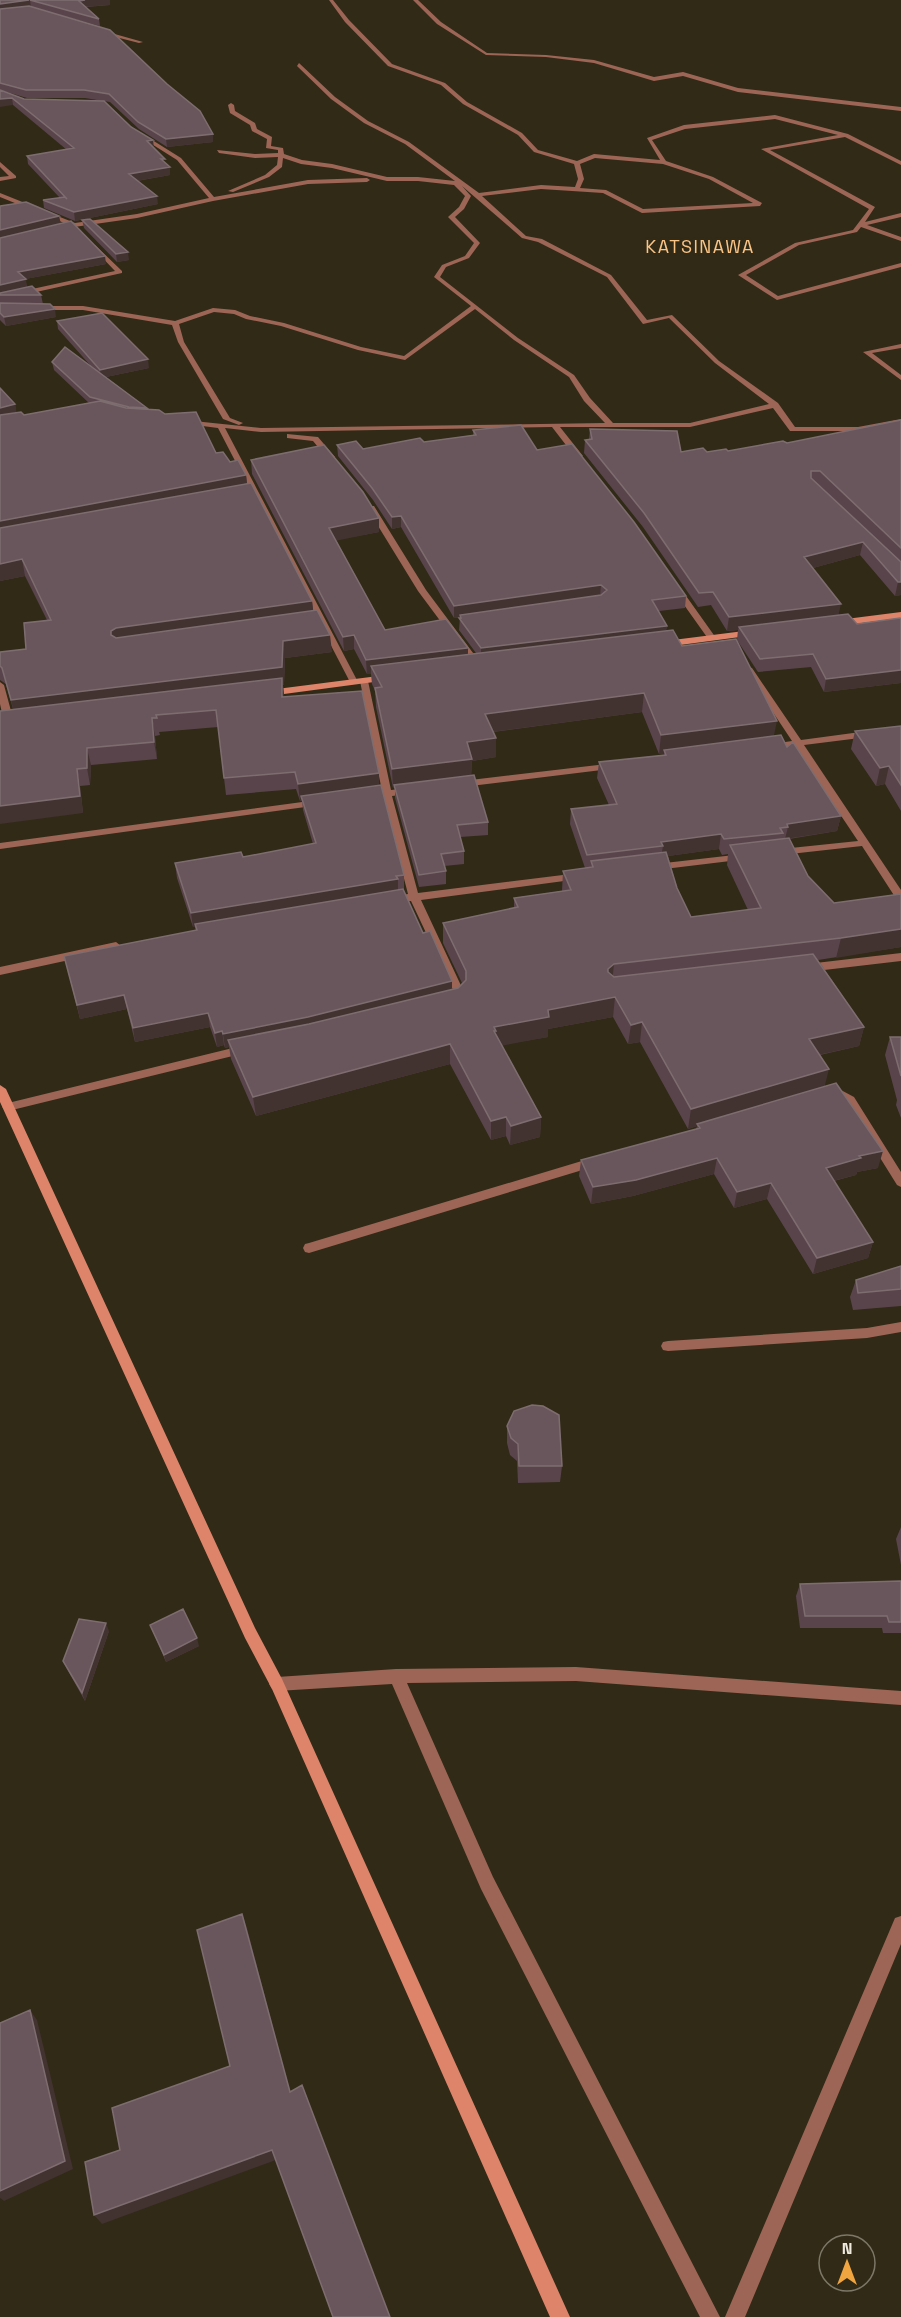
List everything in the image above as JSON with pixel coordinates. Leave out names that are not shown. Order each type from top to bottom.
[{"type":"main road","points":[[831,623],[901,615]]},
{"type":"main road","points":[[654,645],[761,632]]},
{"type":"main road","points":[[467,668],[490,666]]},
{"type":"main road","points":[[264,693],[399,677]]},
{"type":"main road","points":[[5,723],[21,721]]},
{"type":"main road","points":[[0,1089],[250,1633],[277,1684],[560,2317]]},
{"type":"street","points":[[331,0],[347,21],[390,65],[443,84],[465,103],[520,134],[536,150],[577,163],[594,156],[664,162],[711,178],[760,204],[642,211],[604,191],[541,187],[468,196]]},
{"type":"street","points":[[415,0],[439,23],[486,54],[546,56],[594,62],[654,80],[683,74],[738,90],[901,109]]},
{"type":"street","points":[[95,30],[141,42]]},
{"type":"street","points":[[298,65],[333,98],[366,122],[407,143],[478,195],[524,237],[540,240],[609,276],[645,323],[670,316],[717,362],[775,405],[793,429],[858,429],[901,421]]},
{"type":"street","points":[[213,199],[267,176],[280,166],[281,149],[268,147],[270,138],[254,130],[253,124],[232,112],[231,105]]},
{"type":"street","points":[[664,162],[649,140],[684,127],[775,117],[846,135],[901,163]]},
{"type":"street","points":[[136,132],[179,159],[213,199]]},
{"type":"street","points":[[846,135],[764,149],[873,208],[855,231],[797,244],[741,274],[777,298],[901,265]]},
{"type":"street","points":[[219,152],[255,156],[280,155],[301,162],[332,166],[387,179]]},
{"type":"street","points":[[577,163],[581,178],[577,189]]},
{"type":"street","points":[[0,164],[14,177],[0,179]]},
{"type":"street","points":[[63,228],[137,216],[213,199],[308,182],[417,179],[456,183],[468,196]]},
{"type":"street","points":[[0,195],[74,225],[81,233]]},
{"type":"street","points":[[468,196],[462,208],[451,217],[477,243],[467,257],[444,266],[437,277],[516,339],[572,376],[587,399],[611,425]]},
{"type":"street","points":[[860,225],[901,215]]},
{"type":"street","points":[[860,225],[901,239]]},
{"type":"street","points":[[0,298],[120,272],[89,241]]},
{"type":"street","points":[[24,308],[83,308],[175,323],[213,310],[235,312],[248,318],[282,324],[360,349],[405,358],[475,306]]},
{"type":"street","points":[[175,323],[181,342],[227,419],[261,430],[690,425],[775,405]]},
{"type":"street","points":[[901,346],[866,352],[901,378]]},
{"type":"street","points":[[182,422],[261,430],[315,439],[339,466]]},
{"type":"street","points":[[220,425],[323,621],[359,682],[414,896],[459,992],[459,998],[453,1002],[441,1004]]},
{"type":"street","points":[[554,425],[587,466]]},
{"type":"street","points":[[245,496],[257,494]]},
{"type":"street","points":[[368,504],[422,591],[479,667]]},
{"type":"street","points":[[668,577],[712,638]]},
{"type":"street","points":[[311,622],[323,621]]},
{"type":"street","points":[[447,624],[459,622]]},
{"type":"street","points":[[727,636],[733,646]]},
{"type":"street","points":[[746,666],[901,898]]},
{"type":"street","points":[[0,686],[5,723]]},
{"type":"street","points":[[763,748],[882,732]]},
{"type":"street","points":[[456,784],[621,765]]},
{"type":"street","points":[[352,798],[421,789]]},
{"type":"street","points":[[0,846],[328,802]]},
{"type":"street","points":[[770,854],[864,843]]},
{"type":"street","points":[[639,869],[758,855]]},
{"type":"street","points":[[380,902],[592,875]]},
{"type":"street","points":[[0,971],[128,944]]},
{"type":"street","points":[[797,969],[901,957]]},
{"type":"street","points":[[8,1107],[260,1046]]},
{"type":"street","points":[[817,1097],[839,1093],[850,1100],[901,1182]]},
{"type":"street","points":[[309,1248],[602,1160]]},
{"type":"street","points":[[668,1346],[867,1333],[901,1327]]},
{"type":"street","points":[[277,1684],[396,1676],[576,1674],[901,1698]]},
{"type":"street","points":[[396,1676],[487,1883],[710,2317]]},
{"type":"street","points":[[735,2317],[901,1924]]},
{"type":"building","points":[[0,0],[29,0],[0,4]]},
{"type":"building","points":[[30,0],[85,0],[79,1],[99,19]]},
{"type":"building","points":[[29,6],[110,30],[167,84],[200,111],[213,134],[166,139],[138,122],[109,94],[84,90],[26,90],[0,83],[0,9]]},
{"type":"building","points":[[0,90],[24,99],[104,101],[131,127],[153,140],[147,141],[170,167],[129,174],[157,196],[74,212],[43,200],[65,197],[67,199],[27,156],[74,148],[12,98],[0,99]]},
{"type":"building","points":[[26,202],[59,216],[0,230],[0,206]]},
{"type":"building","points":[[90,219],[128,252],[116,254],[82,220]]},
{"type":"building","points":[[71,221],[105,256],[18,272],[26,279],[0,285],[0,238]]},
{"type":"building","points":[[32,286],[41,295],[0,295],[0,293]]},
{"type":"building","points":[[0,303],[50,304],[55,309],[4,317],[0,313]]},
{"type":"building","points":[[102,313],[148,359],[100,370],[57,321]]},
{"type":"building","points":[[65,347],[147,408],[129,407],[90,397],[52,362]]},
{"type":"building","points":[[0,388],[15,404],[0,408]]},
{"type":"building","points":[[100,401],[126,408],[159,410],[165,414],[196,412],[216,453],[223,452],[230,462],[238,460],[246,475],[0,521],[0,415],[21,412],[24,415]]},
{"type":"building","points":[[901,420],[901,548],[820,471],[811,471],[811,478],[901,562],[901,582],[898,582],[863,542],[804,557],[841,604],[729,617],[713,592],[699,593],[644,513],[585,440],[592,439],[590,429],[677,431],[681,452],[703,448],[707,452],[726,449],[728,451],[783,441],[787,443]]},
{"type":"building","points":[[521,425],[537,450],[572,444],[634,522],[686,596],[652,600],[667,626],[481,648],[459,618],[461,618],[460,615],[601,595],[607,590],[601,585],[454,606],[401,516],[392,517],[337,445],[356,441],[363,449],[420,438],[424,442],[476,435],[473,430]]},
{"type":"building","points":[[324,445],[363,492],[379,518],[329,528],[385,630],[446,619],[468,648],[366,660],[354,635],[343,637],[251,460]]},
{"type":"building","points":[[251,483],[312,601],[116,628],[111,631],[111,635],[116,638],[317,610],[330,635],[283,641],[282,667],[11,700],[0,666],[0,652],[26,649],[24,623],[51,620],[22,559],[0,564],[0,528]]},
{"type":"building","points":[[848,614],[857,624],[901,619],[901,670],[826,679],[813,654],[760,659],[739,627]]},
{"type":"building","points":[[673,630],[682,646],[736,639],[777,721],[661,735],[644,693],[485,714],[496,738],[467,742],[472,759],[392,769],[375,688],[382,687],[371,666]]},
{"type":"building","points":[[282,678],[282,697],[362,691],[379,773],[298,784],[295,772],[224,778],[216,710],[156,715],[157,718],[152,718],[154,742],[87,748],[87,768],[77,769],[80,796],[0,806],[0,711]]},
{"type":"building","points":[[901,726],[901,785],[889,766],[880,768],[855,731]]},
{"type":"building","points":[[781,735],[787,747],[793,742],[841,816],[787,824],[788,827],[780,828],[783,833],[724,839],[721,834],[661,842],[663,846],[587,855],[571,809],[617,804],[599,762],[666,755],[664,750]]},
{"type":"building","points":[[474,775],[488,822],[457,825],[464,851],[441,854],[446,871],[419,875],[394,785]]},
{"type":"building","points":[[381,785],[404,875],[396,876],[398,879],[191,913],[175,863],[241,852],[243,857],[316,843],[301,796]]},
{"type":"building","points":[[789,838],[808,876],[834,903],[901,894],[901,929],[614,964],[608,972],[614,977],[813,954],[864,1027],[809,1039],[829,1069],[691,1109],[642,1022],[631,1025],[615,997],[548,1010],[549,1017],[494,1027],[496,1031],[494,1031],[541,1117],[511,1126],[506,1117],[491,1121],[450,1044],[253,1097],[228,1040],[309,1024],[458,988],[466,980],[466,971],[443,923],[518,907],[514,898],[571,890],[563,871],[593,867],[591,861],[666,852],[677,888],[691,917],[761,908],[730,845]]},
{"type":"building","points":[[403,889],[423,933],[430,931],[452,981],[308,1017],[223,1034],[222,1031],[215,1033],[208,1013],[133,1028],[124,995],[77,1005],[64,956],[197,930],[195,924]]},
{"type":"building","points":[[890,1037],[901,1037],[901,1076]]},
{"type":"building","points":[[836,1083],[883,1151],[859,1156],[861,1158],[826,1168],[873,1242],[817,1258],[771,1183],[737,1192],[717,1158],[636,1180],[593,1187],[581,1160],[700,1128],[697,1124]]},
{"type":"building","points":[[901,1266],[901,1289],[858,1293],[856,1280]]},
{"type":"building","points":[[532,1405],[543,1406],[559,1415],[562,1466],[519,1466],[518,1444],[511,1438],[507,1426],[514,1411]]},
{"type":"building","points":[[901,1581],[901,1622],[889,1622],[887,1616],[805,1616],[800,1584]]},
{"type":"building","points":[[183,1609],[197,1638],[164,1655],[150,1625]]},
{"type":"building","points":[[79,1619],[106,1623],[82,1693],[63,1661]]},
{"type":"building","points":[[242,1914],[290,2092],[302,2085],[390,2317],[333,2317],[272,2150],[94,2215],[85,2162],[120,2150],[112,2108],[230,2066],[197,1930]]},
{"type":"building","points":[[30,2010],[65,2161],[0,2191],[0,2023]]},
{"type":"district","name":"KATSINAWA","points":[[700,247]]}]
